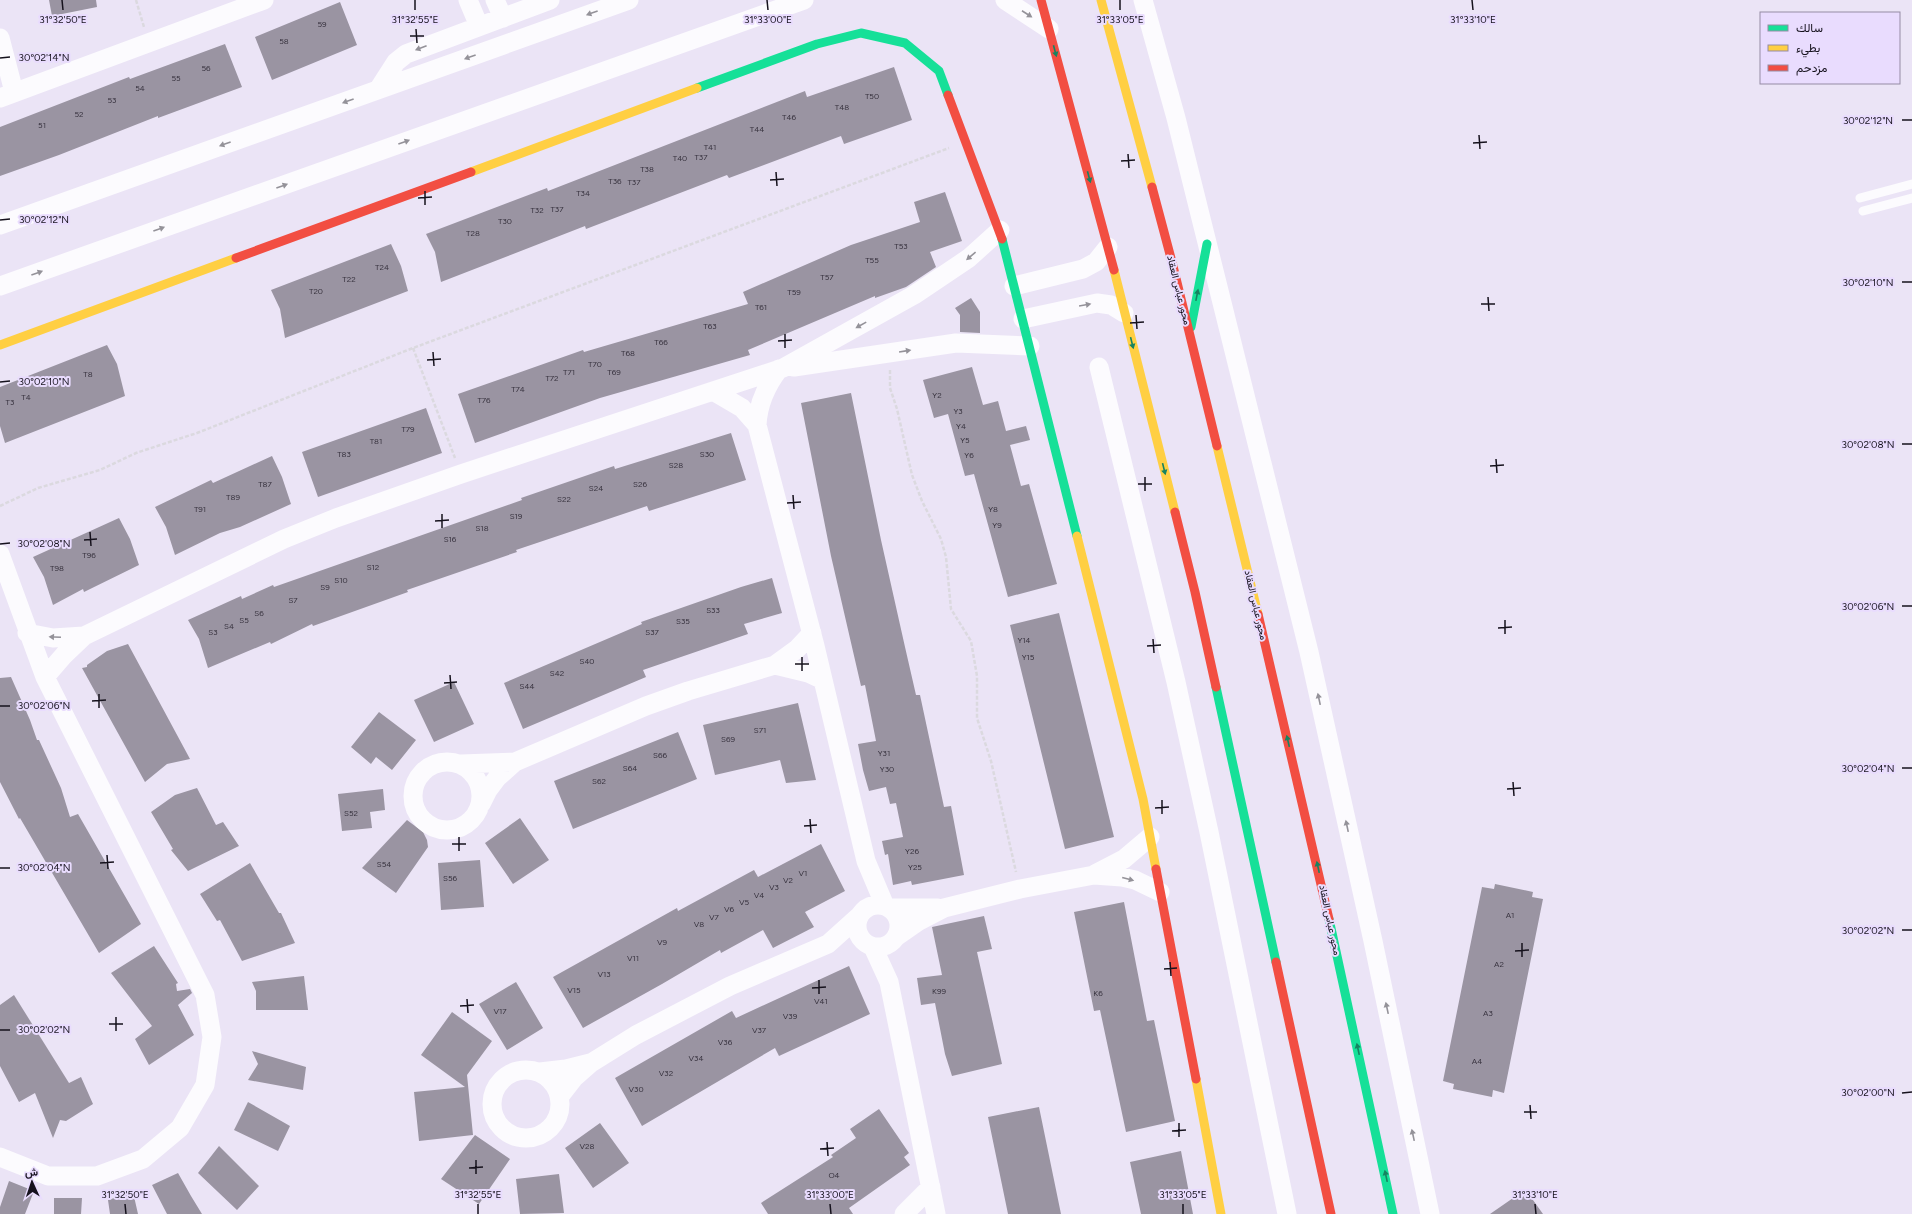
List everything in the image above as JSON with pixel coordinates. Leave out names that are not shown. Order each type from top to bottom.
[{"type":"main road","points":[[1041,0],[1108,248],[1195,592],[1331,1214]]},
{"type":"main road","name":"محور عباس العقاد","points":[[1101,0],[1172,262],[1312,841],[1393,1214]]},
{"type":"main road","points":[[0,345],[809,47],[861,33],[904,43],[940,71],[1000,230],[1143,799],[1221,1214]]},
{"type":"main road","points":[[1190,334],[1207,244]]},
{"type":"street","points":[[0,38],[7,95],[264,0]]},
{"type":"street","points":[[468,0],[479,26]]},
{"type":"street","points":[[495,0],[503,18]]},
{"type":"street","points":[[378,90],[396,62],[406,54],[550,0]]},
{"type":"street","points":[[0,286],[804,0]]},
{"type":"street","points":[[1005,0],[1049,29]]},
{"type":"street","points":[[1143,0],[1176,118],[1310,660],[1373,941],[1430,1214]]},
{"type":"street","points":[[0,225],[625,1]]},
{"type":"street","points":[[890,982],[895,939],[899,929],[899,921],[895,914],[887,907],[866,861],[812,633],[756,425],[759,409],[765,392],[781,369],[914,295],[969,258],[1000,230]]},
{"type":"street","points":[[1014,286],[1083,269],[1096,262],[1108,248]]},
{"type":"street","points":[[1023,319],[1097,303],[1111,305],[1124,313]]},
{"type":"street","points":[[45,678],[64,655],[84,636],[284,539],[389,498],[781,369],[956,343],[1030,346]]},
{"type":"street","points":[[1099,367],[1176,682],[1207,824],[1287,1214]]},
{"type":"street","points":[[713,391],[737,405],[756,425]]},
{"type":"street","points":[[0,554],[27,633],[45,678],[205,995],[212,1037],[205,1085],[180,1128],[143,1159],[97,1176],[48,1176],[0,1157]]},
{"type":"street","points":[[27,633],[53,638],[84,636]]},
{"type":"street","points":[[515,762],[461,764],[444,762],[434,764],[424,770],[417,778],[413,788],[415,810],[421,819],[429,826],[439,830],[450,831],[461,828],[470,822],[477,814],[488,790],[497,778],[515,762],[646,706],[703,686],[776,665],[797,649],[812,633]]},
{"type":"street","points":[[776,665],[808,673],[823,680]]},
{"type":"street","points":[[461,764],[474,773],[479,782],[482,793],[481,804]]},
{"type":"street","points":[[560,1096],[574,1078],[591,1063],[636,1035],[683,1010],[772,967],[828,944],[849,943],[871,947],[885,947],[919,921],[944,908],[1020,888],[1094,874],[1124,859],[1150,836]]},
{"type":"street","points":[[866,861],[860,915],[856,926],[862,941],[871,947],[890,982],[936,1214]]},
{"type":"street","points":[[1094,874],[1122,877],[1160,892]]},
{"type":"street","points":[[828,944],[871,906],[944,908]]},
{"type":"street","points":[[540,1072],[549,1078],[556,1086],[560,1096],[558,1117],[552,1126],[544,1133],[534,1137],[523,1138],[508,1132],[497,1121],[493,1111],[492,1101],[494,1090],[500,1081],[508,1074],[518,1070],[540,1072],[566,1069],[591,1063]]},
{"type":"street","points":[[904,1214],[931,1187]]},
{"type":"lane","points":[[1860,198],[1912,184]]},
{"type":"lane","points":[[1863,211],[1912,198]]},
{"type":"path","points":[[136,0],[148,43]]},
{"type":"path","points":[[0,506],[38,488],[100,470],[136,453],[216,426],[413,348],[966,141]]},
{"type":"path","points":[[413,348],[461,474]]},
{"type":"path","points":[[890,354],[890,388],[897,409],[912,475],[922,500],[941,539],[946,557],[951,609],[971,641],[977,676],[977,718],[991,761],[1020,888]]},
{"type":"building","points":[[49,0],[96,0],[97,7],[52,16]]},
{"type":"building","points":[[340,2],[357,45],[272,80],[255,37]]},
{"type":"building","points":[[225,44],[242,87],[158,118],[158,116],[59,155],[0,176],[0,127],[129,77],[130,79]]},
{"type":"building","points":[[894,67],[912,120],[844,144],[841,136],[729,178],[727,175],[586,229],[585,226],[441,282],[435,252],[426,234],[547,188],[548,191],[805,91],[807,97]]},
{"type":"building","points":[[945,192],[962,241],[930,252],[936,267],[906,287],[875,298],[875,296],[748,350],[750,355],[600,398],[475,443],[458,394],[583,350],[584,352],[748,304],[743,292],[851,245],[920,222],[914,202]]},
{"type":"building","points":[[391,244],[401,266],[408,291],[285,338],[280,309],[271,290]]},
{"type":"building","points":[[971,298],[980,312],[980,333],[960,332],[960,315],[955,308]]},
{"type":"building","points":[[107,345],[117,364],[125,396],[5,443],[0,426],[0,387]]},
{"type":"building","points":[[972,367],[983,405],[998,401],[1006,431],[1026,426],[1030,440],[1010,445],[1021,486],[1029,484],[1057,584],[1008,597],[974,474],[965,476],[948,414],[934,418],[923,380]]},
{"type":"building","points":[[851,393],[881,540],[916,695],[920,695],[944,807],[951,806],[964,875],[912,885],[911,881],[893,885],[888,854],[885,855],[882,841],[903,837],[896,803],[890,804],[886,787],[869,791],[863,770],[858,744],[876,741],[865,685],[861,686],[831,556],[801,403]]},
{"type":"building","points":[[426,408],[442,453],[318,497],[302,452]]},
{"type":"building","points":[[731,433],[746,480],[649,511],[647,506],[516,550],[517,552],[407,590],[408,592],[313,626],[312,624],[271,644],[270,642],[208,668],[199,639],[188,620],[241,596],[242,599],[273,585],[274,587],[522,500],[521,498],[614,466],[615,469]]},
{"type":"building","points":[[272,456],[282,477],[291,504],[240,527],[220,533],[175,555],[166,527],[155,507],[211,480],[213,483]]},
{"type":"building","points":[[119,518],[130,539],[139,565],[84,592],[83,589],[53,605],[44,577],[33,557]]},
{"type":"building","points":[[772,578],[782,613],[744,624],[748,634],[643,670],[646,677],[523,729],[504,683],[642,624],[641,622],[741,587]]},
{"type":"building","points":[[1059,613],[1114,837],[1065,849],[1010,625]]},
{"type":"building","points":[[128,644],[190,759],[167,764],[145,782],[82,668],[87,667],[87,665],[107,651]]},
{"type":"building","points":[[11,677],[37,740],[39,740],[61,788],[70,817],[78,814],[141,924],[99,953],[20,818],[19,819],[0,782],[0,678]]},
{"type":"building","points":[[454,682],[474,724],[434,742],[414,700]]},
{"type":"building","points":[[798,703],[816,780],[786,783],[780,760],[715,775],[703,725]]},
{"type":"building","points":[[379,712],[416,740],[392,770],[376,757],[371,764],[351,747]]},
{"type":"building","points":[[678,732],[697,779],[573,829],[554,781]]},
{"type":"building","points":[[197,788],[216,825],[223,822],[239,846],[188,871],[171,850],[173,849],[151,812],[175,795]]},
{"type":"building","points":[[383,789],[385,810],[370,812],[372,828],[342,831],[338,794]]},
{"type":"building","points":[[520,818],[549,860],[513,884],[485,843]]},
{"type":"building","points":[[407,820],[423,832],[427,840],[428,847],[396,893],[362,868]]},
{"type":"building","points":[[821,844],[845,891],[805,912],[814,927],[773,948],[763,930],[721,953],[720,950],[583,1028],[553,977],[677,908],[678,911],[754,870],[758,877]]},
{"type":"building","points":[[480,860],[484,907],[441,910],[438,863]]},
{"type":"building","points":[[250,863],[279,913],[281,913],[295,943],[242,961],[220,920],[217,921],[200,894]]},
{"type":"building","points":[[1495,884],[1533,892],[1532,897],[1543,899],[1504,1093],[1493,1090],[1492,1097],[1453,1089],[1454,1084],[1443,1081],[1482,887],[1494,889]]},
{"type":"building","points":[[1124,902],[1147,1021],[1154,1020],[1175,1121],[1126,1132],[1100,1010],[1094,1011],[1074,912]]},
{"type":"building","points":[[984,916],[992,949],[977,952],[1002,1064],[952,1076],[945,1054],[935,1003],[921,1005],[917,978],[942,975],[932,927]]},
{"type":"building","points":[[154,946],[178,983],[176,984],[177,991],[190,989],[192,993],[178,1005],[194,1035],[149,1065],[135,1039],[152,1026],[111,973]]},
{"type":"building","points":[[849,966],[870,1014],[779,1056],[775,1048],[642,1126],[615,1078],[732,1011],[736,1018]]},
{"type":"building","points":[[304,976],[308,1010],[256,1010],[256,991],[252,982]]},
{"type":"building","points":[[516,982],[543,1028],[507,1050],[479,1004]]},
{"type":"building","points":[[14,995],[69,1083],[81,1077],[93,1104],[66,1121],[60,1120],[53,1138],[35,1093],[19,1102],[0,1066],[0,1005]]},
{"type":"building","points":[[452,1012],[492,1041],[467,1075],[473,1135],[419,1141],[414,1092],[465,1087],[421,1055]]},
{"type":"building","points":[[252,1051],[306,1067],[303,1090],[248,1080],[258,1064]]},
{"type":"building","points":[[248,1102],[290,1126],[278,1151],[234,1130]]},
{"type":"building","points":[[1039,1107],[1061,1214],[1008,1214],[988,1117]]},
{"type":"building","points":[[879,1109],[909,1153],[904,1157],[910,1165],[849,1208],[853,1214],[768,1214],[761,1203],[833,1157],[831,1155],[856,1138],[850,1129]]},
{"type":"building","points":[[600,1123],[629,1163],[593,1188],[565,1148]]},
{"type":"building","points":[[475,1135],[510,1159],[479,1204],[441,1179]]},
{"type":"building","points":[[219,1146],[259,1186],[237,1210],[198,1173]]},
{"type":"building","points":[[1181,1151],[1193,1214],[1141,1214],[1130,1162]]},
{"type":"building","points":[[178,1173],[202,1214],[167,1214],[152,1185]]},
{"type":"building","points":[[559,1174],[564,1213],[520,1214],[516,1179]]},
{"type":"building","points":[[9,1181],[34,1191],[25,1214],[0,1214],[0,1207]]},
{"type":"building","points":[[133,1192],[138,1214],[110,1214],[108,1200]]},
{"type":"building","points":[[1528,1193],[1543,1214],[1490,1214],[1516,1196],[1519,1200]]},
{"type":"building","points":[[54,1198],[82,1198],[81,1214],[54,1214]]},
{"type":"traffic: fast","points":[[697,88],[817,44],[861,33],[905,43],[939,71],[948,95]]},
{"type":"traffic: fast","points":[[1002,239],[1077,536]]},
{"type":"traffic: fast","points":[[1191,327],[1207,244]]},
{"type":"traffic: fast","points":[[1216,687],[1276,962]]},
{"type":"traffic: fast","points":[[1329,919],[1393,1214]]},
{"type":"traffic: slow","points":[[1101,0],[1152,187]]},
{"type":"traffic: slow","points":[[471,172],[697,88]]},
{"type":"traffic: slow","points":[[0,345],[236,258]]},
{"type":"traffic: slow","points":[[1114,270],[1175,512]]},
{"type":"traffic: slow","points":[[1217,446],[1258,614]]},
{"type":"traffic: slow","points":[[1077,536],[1143,799],[1156,869]]},
{"type":"traffic: slow","points":[[1196,1079],[1221,1214]]},
{"type":"traffic: jam","points":[[1041,0],[1114,270]]},
{"type":"traffic: jam","points":[[948,95],[1002,239]]},
{"type":"traffic: jam","points":[[236,258],[471,172]]},
{"type":"traffic: jam","points":[[1152,187],[1217,446]]},
{"type":"traffic: jam","points":[[1175,512],[1195,592],[1216,687]]},
{"type":"traffic: jam","points":[[1258,614],[1329,919]]},
{"type":"traffic: jam","points":[[1156,869],[1196,1079]]},
{"type":"traffic: jam","points":[[1276,962],[1331,1214]]}]
